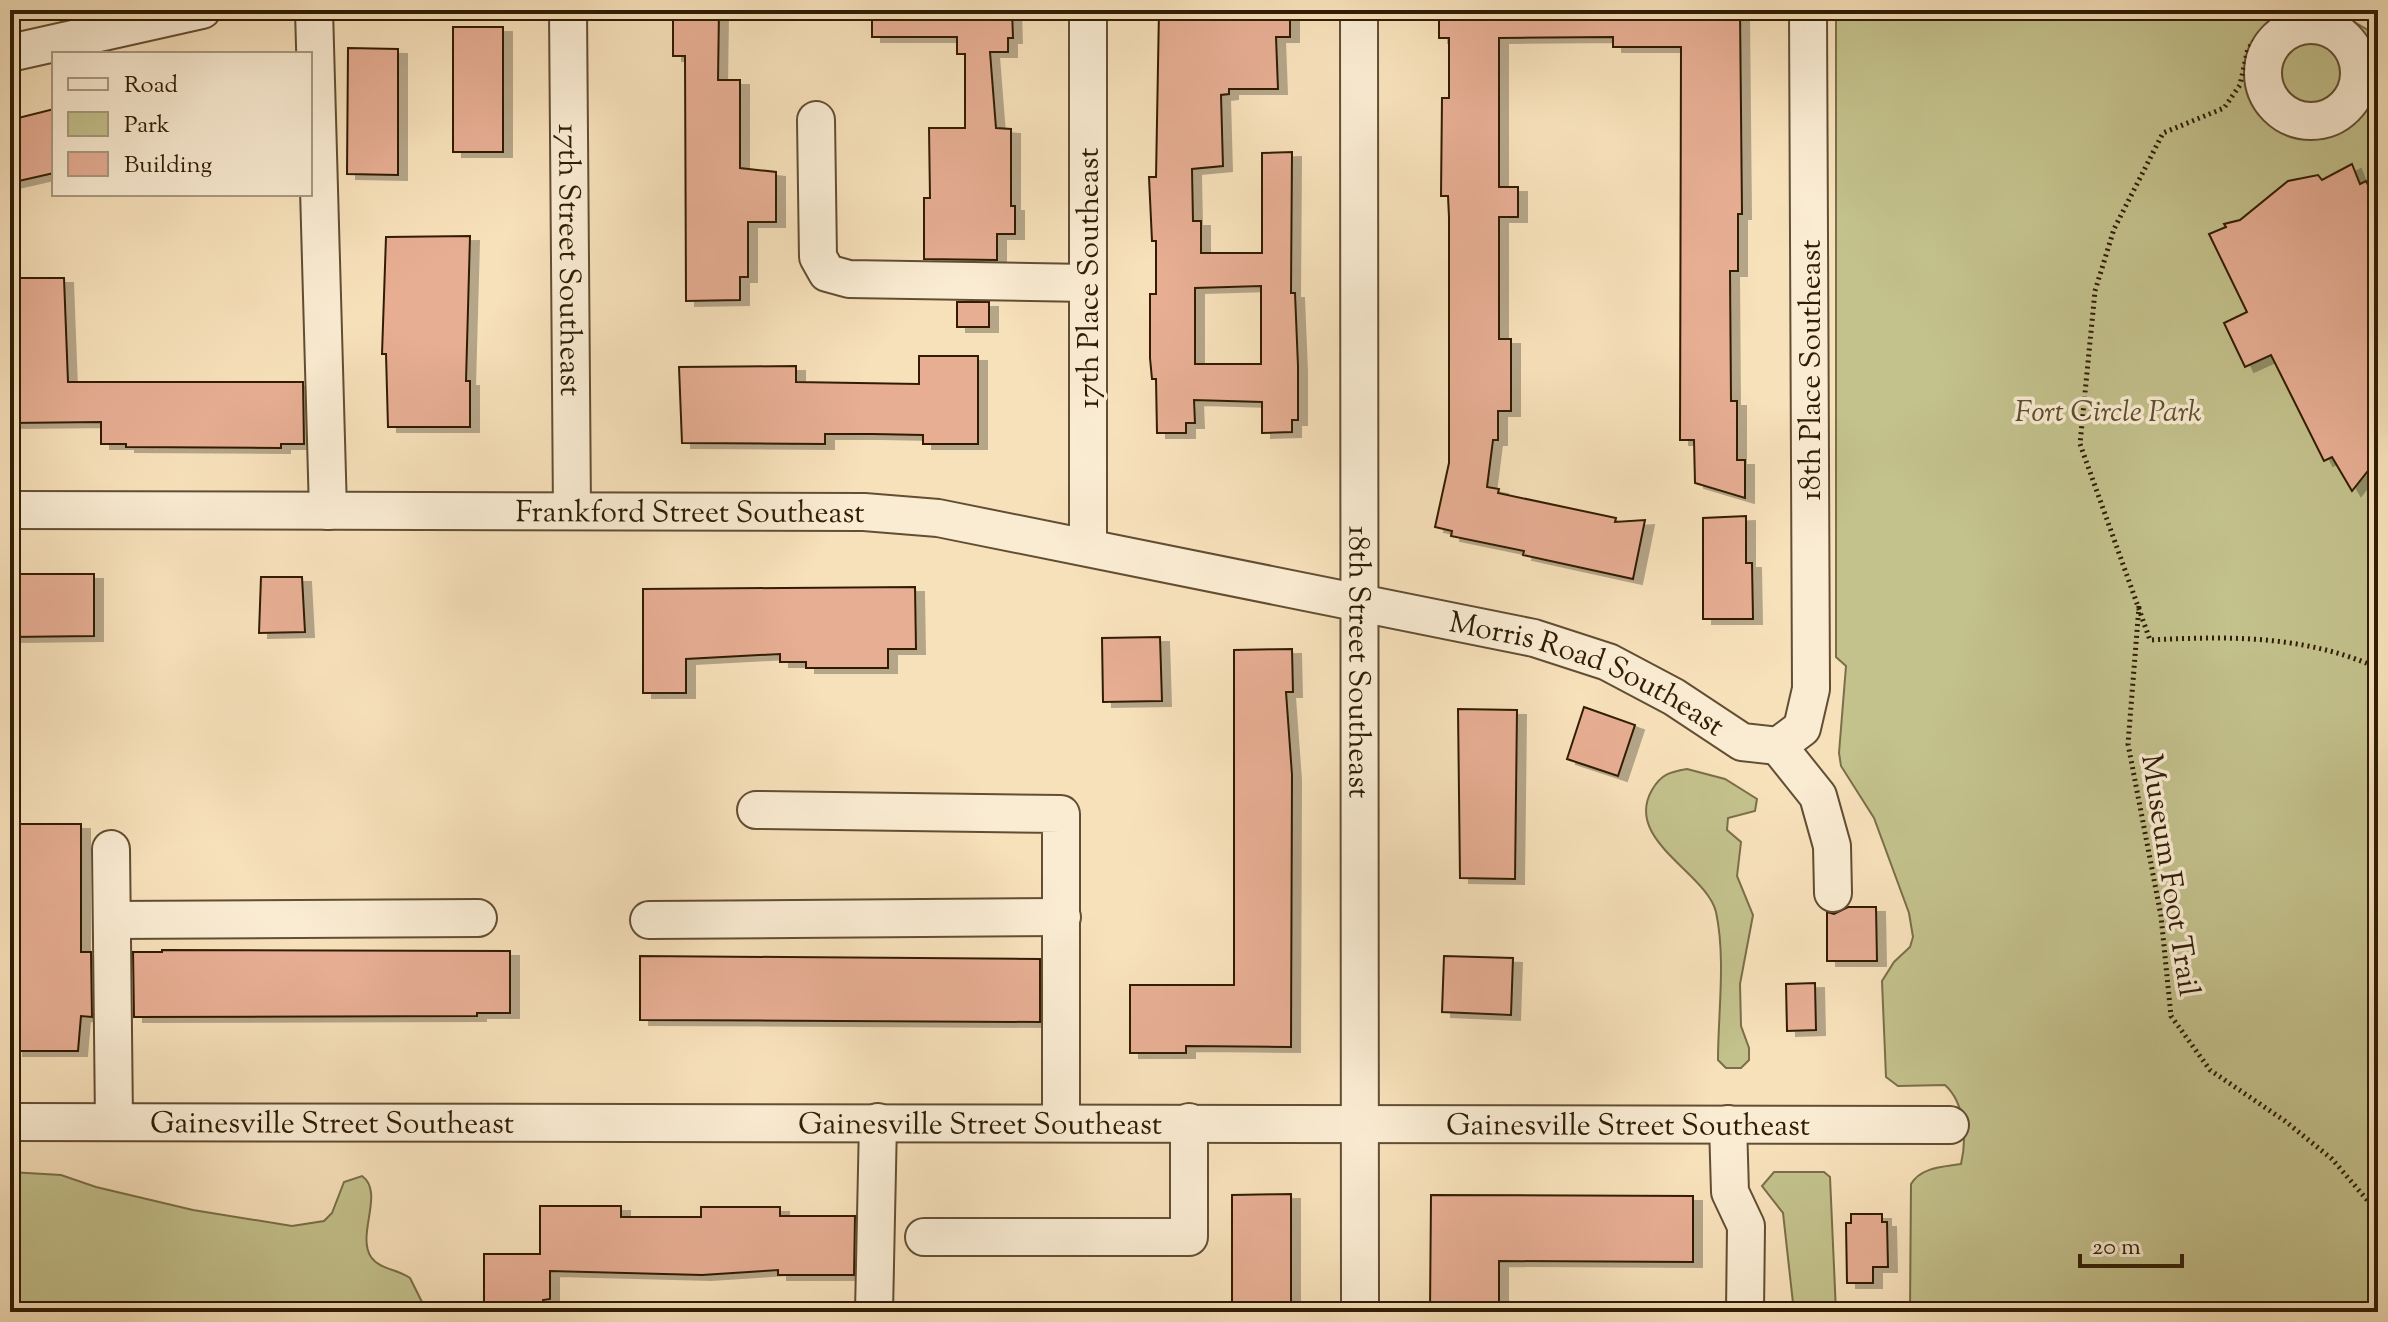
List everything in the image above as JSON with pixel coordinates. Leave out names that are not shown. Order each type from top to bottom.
[{"type":"street","points":[[10,53],[202,10]]},
{"type":"street","points":[[314,10],[328,511]]},
{"type":"street","name":"17th Street Southeast","points":[[568,10],[572,511]]},
{"type":"street","name":"17th Place Southeast","points":[[1088,10],[1088,547]]},
{"type":"street","name":"18th Street Southeast","points":[[1359,10],[1360,1312]]},
{"type":"street","name":"18th Place Southeast","points":[[1790,737],[1811,689],[1808,10]]},
{"type":"street","points":[[816,120],[818,257],[827,273],[849,279],[1088,283]]},
{"type":"street","name":"Frankford Street Southeast","points":[[10,510],[864,512],[938,518],[1360,602]]},
{"type":"street","name":"Morris Road Southeast","points":[[1360,602],[1497,629],[1608,662],[1674,697],[1742,742],[1790,737]]},
{"type":"street","points":[[1790,737],[1818,796],[1832,846],[1833,893]]},
{"type":"street","points":[[756,810],[1061,814],[1061,1122]]},
{"type":"street","points":[[111,849],[114,1122]]},
{"type":"street","points":[[649,920],[1062,917]]},
{"type":"street","points":[[112,920],[478,918]]},
{"type":"street","name":"Gainesville Street Southeast","points":[[10,1122],[1950,1125]]},
{"type":"street","points":[[874,1312],[878,1122]]},
{"type":"street","points":[[924,1237],[1189,1237],[1189,1122]]},
{"type":"street","points":[[1728,1124],[1730,1192],[1746,1226],[1745,1312]]},
{"type":"path","name":"Museum Foot Trail","points":[[2339,18],[2292,15],[2267,30],[2248,48],[2240,85],[2224,108],[2163,133],[2114,229],[2095,291],[2080,444],[2139,601],[2150,640],[2230,636],[2339,650],[2378,668]]},
{"type":"path","name":"Museum Foot Trail","points":[[2139,601],[2128,744],[2161,916],[2171,1016],[2210,1070],[2308,1140],[2378,1207]]},
{"type":"green space","name":"Fort Circle Park","points":[[1836,10],[2334,10],[2378,36],[2378,1312],[1910,1312],[1911,1184],[1926,1171],[1961,1164],[1964,1133],[1957,1101],[1945,1085],[1898,1086],[1886,1077],[1882,981],[1894,962],[1910,947],[1913,937],[1909,913],[1874,818],[1841,766],[1839,753],[1846,666],[1836,657]]},
{"type":"green space","points":[[1687,769],[1725,779],[1757,799],[1755,811],[1728,818],[1727,830],[1741,842],[1737,876],[1753,915],[1740,984],[1741,1026],[1749,1048],[1749,1060],[1741,1068],[1726,1068],[1718,1060],[1721,967],[1716,912],[1709,898],[1657,840],[1648,825],[1646,808],[1655,785],[1666,775]]},
{"type":"green space","points":[[10,1172],[61,1175],[96,1187],[193,1210],[292,1226],[324,1221],[332,1213],[344,1182],[362,1176],[371,1192],[366,1237],[371,1257],[410,1278],[427,1312],[10,1312]]},
{"type":"green space","points":[[1774,1172],[1824,1172],[1830,1177],[1836,1312],[1794,1312],[1783,1213],[1762,1186]]},
{"type":"building","points":[[673,10],[719,10],[718,80],[740,80],[740,168],[776,172],[776,222],[748,222],[748,277],[740,277],[740,300],[686,301],[685,56],[673,56]]},
{"type":"building","points":[[872,10],[1012,10],[1013,38],[1008,38],[1008,52],[990,52],[996,128],[1011,129],[1011,206],[1015,206],[1015,234],[997,234],[997,260],[924,259],[924,198],[930,198],[929,128],[965,128],[965,54],[957,54],[957,37],[872,37]]},
{"type":"building","points":[[1159,10],[1290,10],[1290,37],[1276,37],[1278,89],[1229,89],[1229,94],[1221,95],[1223,166],[1192,169],[1193,221],[1201,221],[1201,253],[1262,253],[1262,153],[1292,152],[1291,293],[1295,293],[1298,420],[1292,420],[1292,432],[1262,433],[1262,402],[1194,400],[1195,423],[1186,423],[1186,433],[1157,433],[1156,379],[1152,379],[1150,358],[1150,294],[1156,294],[1156,241],[1152,241],[1149,177],[1156,177]],"holes":[[[1261,286],[1261,364],[1195,364],[1195,288]]]},
{"type":"building","points":[[1439,10],[1740,10],[1742,214],[1738,214],[1738,271],[1730,271],[1731,401],[1737,401],[1737,460],[1745,460],[1745,498],[1695,483],[1694,440],[1680,440],[1681,47],[1613,47],[1613,37],[1499,38],[1499,187],[1518,187],[1518,217],[1499,217],[1499,339],[1511,339],[1511,411],[1498,411],[1498,440],[1493,440],[1487,487],[1499,489],[1498,493],[1616,518],[1615,522],[1645,520],[1633,579],[1523,555],[1524,551],[1451,536],[1452,531],[1435,527],[1449,463],[1449,217],[1448,196],[1441,196],[1442,98],[1449,98],[1449,38],[1439,38]]},
{"type":"building","points":[[453,27],[503,27],[503,152],[453,152]]},
{"type":"building","points":[[348,48],[398,49],[398,175],[347,174]]},
{"type":"building","points":[[52,110],[52,173],[10,183],[10,120]]},
{"type":"building","points":[[2352,164],[2360,184],[2366,181],[2378,205],[2378,458],[2352,491],[2332,457],[2324,461],[2271,355],[2245,367],[2224,323],[2247,312],[2209,234],[2226,227],[2224,224],[2240,220],[2288,181],[2318,175],[2322,180]]},
{"type":"building","points":[[470,236],[466,381],[470,381],[470,427],[388,427],[386,354],[382,354],[386,237]]},
{"type":"building","points":[[10,278],[64,278],[68,382],[303,382],[304,444],[281,444],[281,448],[126,447],[126,444],[101,444],[101,422],[10,423]]},
{"type":"building","points":[[957,302],[989,302],[989,327],[957,327]]},
{"type":"building","points":[[919,356],[978,356],[978,444],[923,444],[923,435],[873,434],[825,434],[825,444],[682,443],[679,367],[796,366],[796,382],[919,384]]},
{"type":"building","points":[[1746,516],[1746,563],[1752,563],[1753,619],[1703,619],[1703,518]]},
{"type":"building","points":[[10,574],[94,574],[94,636],[10,637]]},
{"type":"building","points":[[261,577],[302,577],[305,632],[259,633]]},
{"type":"building","points":[[915,587],[916,649],[888,649],[888,668],[806,668],[806,662],[780,662],[780,654],[686,659],[686,693],[643,693],[643,589]]},
{"type":"building","points":[[1160,637],[1162,701],[1103,702],[1102,638]]},
{"type":"building","points":[[1292,649],[1293,692],[1286,692],[1292,775],[1291,1047],[1186,1046],[1186,1053],[1130,1053],[1130,985],[1234,985],[1234,650]]},
{"type":"building","points":[[1584,707],[1635,725],[1618,776],[1567,759]]},
{"type":"building","points":[[1458,709],[1517,710],[1515,879],[1460,878]]},
{"type":"building","points":[[14,824],[81,824],[81,952],[91,952],[92,1017],[81,1016],[78,1051],[14,1051]]},
{"type":"building","points":[[1848,907],[1876,907],[1877,961],[1827,961],[1827,912],[1834,914]]},
{"type":"building","points":[[510,951],[510,1013],[477,1013],[477,1016],[134,1017],[133,952]]},
{"type":"building","points":[[640,956],[1040,959],[1040,1022],[640,1020]]},
{"type":"building","points":[[1444,956],[1513,958],[1511,1015],[1442,1012]]},
{"type":"building","points":[[1815,983],[1816,1030],[1787,1031],[1786,984]]},
{"type":"building","points":[[1291,1194],[1291,1312],[1232,1312],[1232,1195]]},
{"type":"building","points":[[1431,1195],[1693,1196],[1693,1262],[1499,1261],[1499,1312],[1430,1312]]},
{"type":"building","points":[[540,1206],[621,1206],[621,1217],[701,1217],[701,1207],[780,1207],[780,1216],[855,1216],[854,1275],[778,1275],[778,1270],[702,1275],[550,1271],[550,1299],[543,1300],[543,1312],[484,1312],[484,1254],[540,1254]]},
{"type":"building","points":[[1851,1214],[1882,1214],[1882,1222],[1887,1222],[1888,1267],[1873,1267],[1873,1283],[1847,1283],[1846,1223],[1851,1223]]}]
